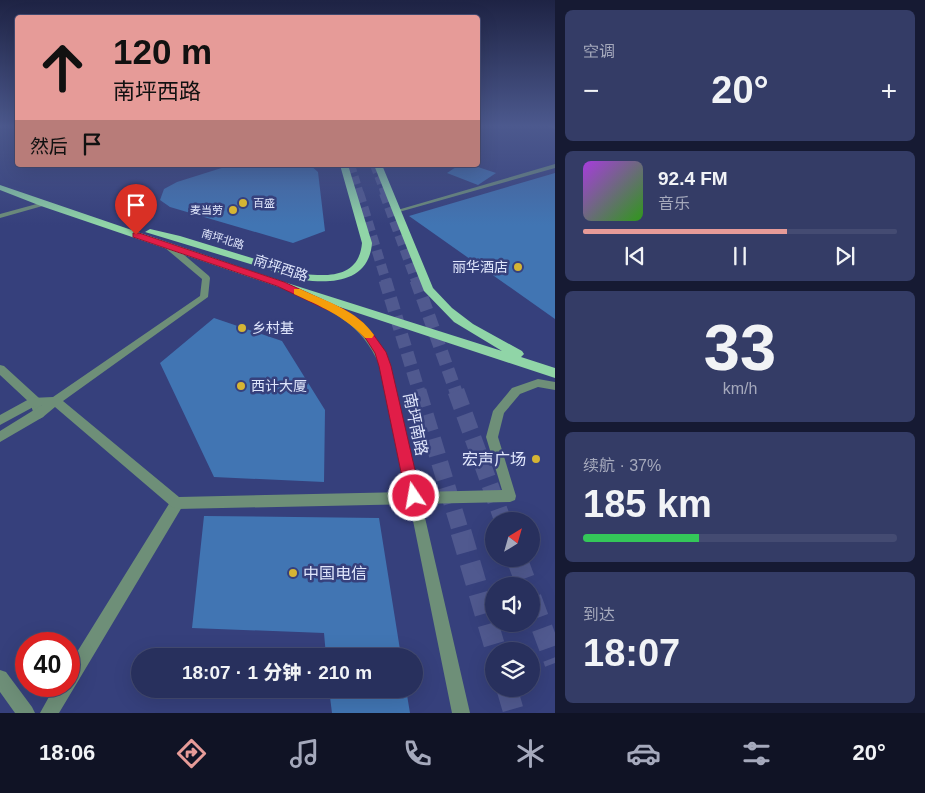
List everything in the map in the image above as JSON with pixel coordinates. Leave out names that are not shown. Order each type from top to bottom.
[{"type":"main road","name":"南坪北路","points":[[89,219],[177,238],[303,277],[318,280],[332,279],[356,269],[364,261],[368,253],[368,242],[345,167]]},
{"type":"main road","points":[[379,167],[428,289],[441,306],[457,320],[483,337],[555,371]]},
{"type":"main road","name":"南坪西路","points":[[0,187],[44,204],[280,284],[555,371]]},
{"type":"street","points":[[397,211],[555,166]]},
{"type":"street","points":[[0,216],[44,204]]},
{"type":"street","points":[[0,437],[39,414],[54,401],[204,297],[206,278],[167,245]]},
{"type":"street","name":"南坪南路","points":[[280,284],[342,312],[370,336],[380,352],[385,366],[461,713]]},
{"type":"street","points":[[0,369],[36,401],[39,414]]},
{"type":"street","points":[[0,420],[36,401],[54,401],[177,503],[414,496],[510,496],[492,437],[499,410],[516,391],[538,383],[555,386]]},
{"type":"street","points":[[80,662],[177,503]]},
{"type":"street","points":[[0,678],[26,713]]},
{"type":"street","points":[[49,713],[58,697]]},
{"type":"building","name":"百盛","points":[[225,167],[312,167],[318,172],[325,231],[293,243],[170,207],[160,200],[164,189],[177,182]]},
{"type":"building","points":[[456,167],[478,167],[496,173],[478,185],[447,173]]},
{"type":"building","name":"丽华酒店","points":[[555,173],[555,319],[409,216],[436,208]]},
{"type":"building","name":"西计大厦","points":[[214,318],[282,341],[325,410],[324,482],[214,477],[160,363]]},
{"type":"building","name":"中国电信","points":[[204,516],[379,518],[400,648],[325,648],[324,633],[192,628]]},
{"type":"building","points":[[330,698],[408,698],[410,713],[332,713]]},
{"type":"tunnel","points":[[352,167],[360,194]]},
{"type":"tunnel","points":[[375,167],[385,194]]},
{"type":"tunnel","points":[[359,193],[386,281]]},
{"type":"tunnel","points":[[384,193],[416,281]]},
{"type":"tunnel","points":[[385,280],[419,392]]},
{"type":"tunnel","points":[[416,280],[456,392]]},
{"type":"tunnel","points":[[418,391],[461,533]]},
{"type":"tunnel","points":[[456,391],[500,512]]},
{"type":"tunnel","points":[[461,532],[493,642]]},
{"type":"tunnel","points":[[520,568],[524,577]]},
{"type":"tunnel","points":[[540,622],[555,663]]},
{"type":"tunnel","points":[[509,697],[514,713]]},
{"type":"slow traffic","points":[[297,292],[342,312],[369,335]]},
{"type":"place","name":"百盛","points":[[243,203]]},
{"type":"place","name":"麦当劳","points":[[233,210]]},
{"type":"place","name":"丽华酒店","points":[[518,267]]},
{"type":"place","name":"乡村基","points":[[242,328]]},
{"type":"place","name":"西计大厦","points":[[241,386]]},
{"type":"place","name":"宏声广场","points":[[536,459]]},
{"type":"place","name":"中国电信","points":[[293,573]]},
{"type":"route","points":[[136,235],[280,284],[342,312],[370,336],[380,352],[385,366],[414,496]]}]
